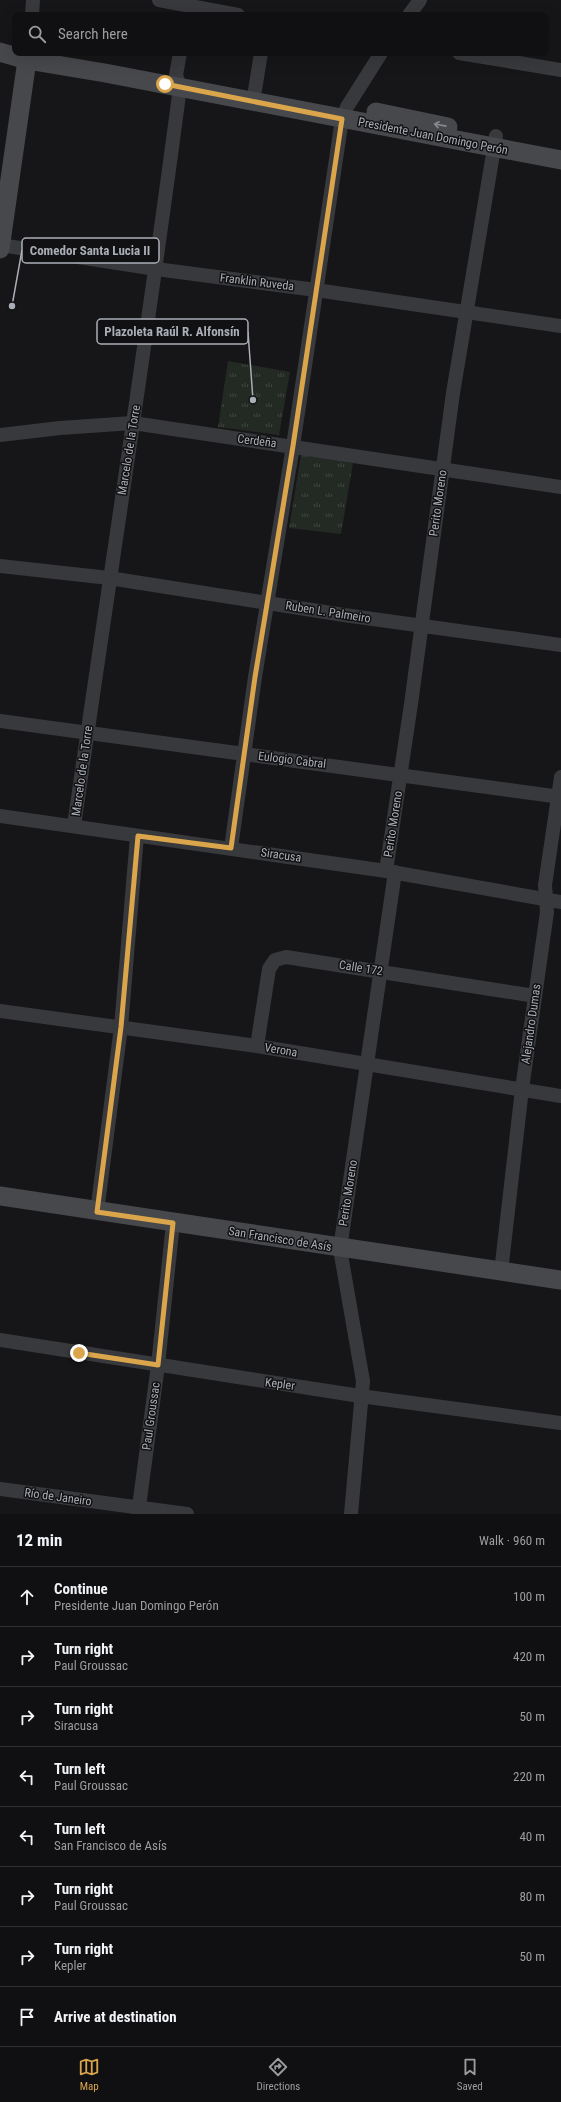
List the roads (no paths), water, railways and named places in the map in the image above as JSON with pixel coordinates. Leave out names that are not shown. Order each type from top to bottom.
[{"type":"main road","points":[[0,39],[12,42]]},
{"type":"main road","name":"Presidente Juan Domingo Perón","points":[[0,52],[12,54]]},
{"type":"main road","points":[[0,249],[27,56]]},
{"type":"main road","name":"Presidente Juan Domingo Perón","points":[[27,56],[178,81],[494,142],[561,160]]},
{"type":"main road","name":"Presidente Juan Domingo Perón","points":[[73,56],[178,81],[254,90],[344,113]]},
{"type":"main road","name":"Presidente Juan Domingo Perón","points":[[494,142],[561,149]]},
{"type":"main road","name":"San Francisco de Asís","points":[[0,1196],[97,1212],[561,1280]]},
{"type":"street","points":[[32,12],[33,0]]},
{"type":"street","points":[[159,0],[187,10],[207,12]]},
{"type":"street","points":[[410,12],[420,0]]},
{"type":"street","name":"Marcelo de la Torre","points":[[74,826],[109,578],[156,269],[180,56]]},
{"type":"street","points":[[254,90],[260,56]]},
{"type":"street","points":[[231,848],[266,602],[293,446],[344,113],[379,56]]},
{"type":"street","points":[[478,56],[561,70]]},
{"type":"street","name":"Perito Moreno","points":[[351,1514],[360,1396],[363,1380],[340,1248],[381,971],[401,774],[421,626],[466,312],[494,142]]},
{"type":"street","name":"Franklin Ruveda","points":[[0,246],[561,326]]},
{"type":"street","name":"Cerdeña","points":[[0,434],[133,423],[561,487]]},
{"type":"street","name":"Ruben L. Palmeiro","points":[[0,566],[109,578],[421,626],[561,645]]},
{"type":"street","name":"Eulogio Cabral","points":[[0,721],[560,796]]},
{"type":"street","name":"Alejandro Dumas","points":[[501,1272],[522,1090],[547,912],[545,885],[560,796],[561,777]]},
{"type":"street","name":"Siracusa","points":[[0,816],[390,872],[561,902]]},
{"type":"street","points":[[97,1212],[121,1027],[138,836]]},
{"type":"street","name":"Calle 172","points":[[257,1046],[269,969],[275,960],[286,957],[535,996]]},
{"type":"street","name":"Verona","points":[[0,1011],[257,1046],[368,1063],[561,1096]]},
{"type":"street","name":"Paul Groussac","points":[[138,1511],[158,1365],[173,1223]]},
{"type":"street","name":"Kepler","points":[[0,1340],[360,1396],[561,1423]]},
{"type":"street","name":"Río de Janeiro","points":[[0,1490],[138,1511],[187,1514]]},
{"type":"place","name":"Comedor Santa Lucia II","points":[[12,306]]},
{"type":"place","name":"Plazoleta Raúl R. Alfonsín","points":[[253,400]]}]
